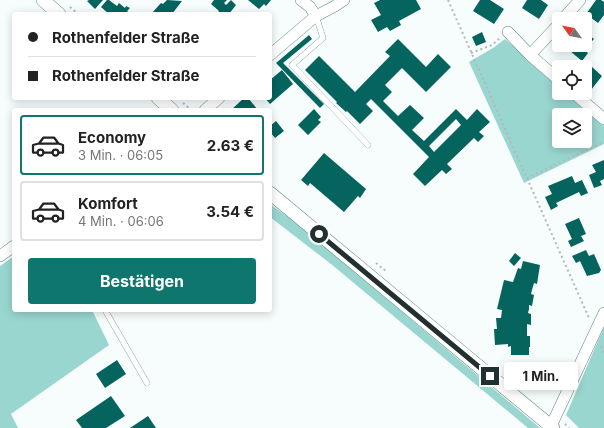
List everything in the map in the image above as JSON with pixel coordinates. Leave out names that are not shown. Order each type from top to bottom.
[{"type":"street","points":[[43,0],[57,12]]},
{"type":"street","points":[[301,0],[310,7],[316,16]]},
{"type":"street","points":[[272,53],[316,16],[344,0]]},
{"type":"street","points":[[569,12],[580,0]]},
{"type":"street","points":[[530,55],[552,31]]},
{"type":"street","points":[[508,32],[530,55],[552,74]]},
{"type":"street","points":[[160,100],[170,108]]},
{"type":"street","points":[[207,108],[217,100]]},
{"type":"street","points":[[582,100],[604,119]]},
{"type":"street","points":[[272,195],[551,427],[604,314]]},
{"type":"street","points":[[0,256],[12,247]]},
{"type":"lane","points":[[316,16],[322,38],[292,65],[368,144]]},
{"type":"lane","points":[[106,312],[147,383]]},
{"type":"path","points":[[448,0],[604,354]]},
{"type":"path","points":[[471,53],[492,45],[508,32]]},
{"type":"path","points":[[527,178],[604,142]]},
{"type":"shaded area","points":[[505,39],[552,79],[552,100],[577,100],[586,108],[552,108],[552,148],[592,148],[592,113],[604,123],[604,144],[524,183],[469,62]]},
{"type":"shaded area","points":[[272,205],[299,225],[540,428],[528,428],[331,264],[272,219]]},
{"type":"shaded area","points":[[12,257],[12,312],[93,312],[109,345],[11,414],[18,428],[0,428],[0,266]]},
{"type":"shaded area","points":[[604,327],[604,428],[579,428],[566,415]]},
{"type":"building","points":[[103,0],[95,9],[87,1]]},
{"type":"building","points":[[107,0],[109,0],[117,6],[119,3],[125,8],[126,6],[130,8],[127,11],[128,12],[107,12],[101,7]]},
{"type":"building","points":[[167,0],[182,1],[174,12],[153,12],[161,3],[163,4]]},
{"type":"building","points":[[214,0],[227,0],[224,3],[226,5],[231,0],[236,5],[231,12],[218,12],[211,4]]},
{"type":"building","points":[[248,0],[271,0],[266,6],[264,4],[259,9]]},
{"type":"building","points":[[380,0],[416,0],[421,9],[399,21],[401,25],[390,31],[387,27],[378,32],[371,20],[381,15],[374,3]]},
{"type":"building","points":[[480,0],[490,0],[504,9],[494,24],[473,11]]},
{"type":"building","points":[[527,0],[541,0],[548,5],[539,19],[522,8]]},
{"type":"building","points":[[596,0],[601,0],[604,2],[604,15],[598,23],[592,18],[592,12],[587,12]]},
{"type":"building","points":[[482,32],[486,42],[476,46],[472,37]]},
{"type":"building","points":[[309,35],[312,39],[283,63],[324,104],[320,108],[276,63]]},
{"type":"building","points":[[398,39],[426,67],[438,54],[451,67],[426,92],[402,68],[385,85],[392,92],[383,101],[398,116],[410,105],[424,118],[412,130],[424,141],[456,109],[467,120],[477,109],[490,122],[479,132],[484,136],[478,142],[474,138],[447,164],[452,169],[446,174],[442,170],[425,186],[413,174],[429,157],[371,99],[366,104],[373,111],[360,124],[347,111],[346,112],[336,103],[337,102],[305,70],[319,56],[355,92],[390,56],[385,52]],"holes":[[[456,119],[461,125],[434,152],[429,146]]]},
{"type":"building","points":[[571,52],[588,53],[583,60]]},
{"type":"building","points":[[592,67],[602,76],[592,89]]},
{"type":"building","points":[[282,70],[293,84],[270,104],[267,100],[272,100],[272,78]]},
{"type":"building","points":[[242,100],[250,100],[256,108],[233,108]]},
{"type":"building","points":[[314,109],[321,117],[318,120],[321,122],[308,135],[298,125]]},
{"type":"building","points":[[276,121],[284,131],[275,138],[272,134],[272,124]]},
{"type":"building","points":[[324,153],[366,189],[360,198],[358,196],[344,212],[310,183],[308,186],[301,180]]},
{"type":"building","points":[[604,160],[604,179],[600,181],[602,185],[594,188],[589,175],[596,172],[592,165]]},
{"type":"building","points":[[572,176],[575,183],[582,180],[588,193],[581,196],[579,192],[556,203],[558,206],[551,210],[545,197],[552,194],[548,186]]},
{"type":"building","points":[[579,218],[586,234],[581,236],[584,241],[571,247],[568,241],[572,239],[565,224]]},
{"type":"building","points":[[586,250],[589,256],[594,254],[601,270],[599,273],[587,276],[580,261],[576,263],[572,256]]},
{"type":"building","points":[[515,253],[521,258],[514,266],[509,261]]},
{"type":"building","points":[[523,261],[540,265],[537,284],[534,283],[531,294],[534,295],[532,306],[529,305],[528,313],[531,314],[531,325],[527,324],[527,336],[530,336],[529,355],[511,355],[511,346],[508,347],[508,344],[495,345],[494,329],[497,329],[496,318],[501,318],[502,310],[497,309],[504,280],[513,282],[518,268],[521,269]]},
{"type":"building","points":[[117,360],[126,374],[105,388],[96,374]]},
{"type":"building","points":[[111,396],[125,416],[106,428],[82,428],[76,420]]},
{"type":"building","points":[[148,416],[156,428],[130,428]]},
{"type":"route","points":[[319,234],[490,376]]}]
